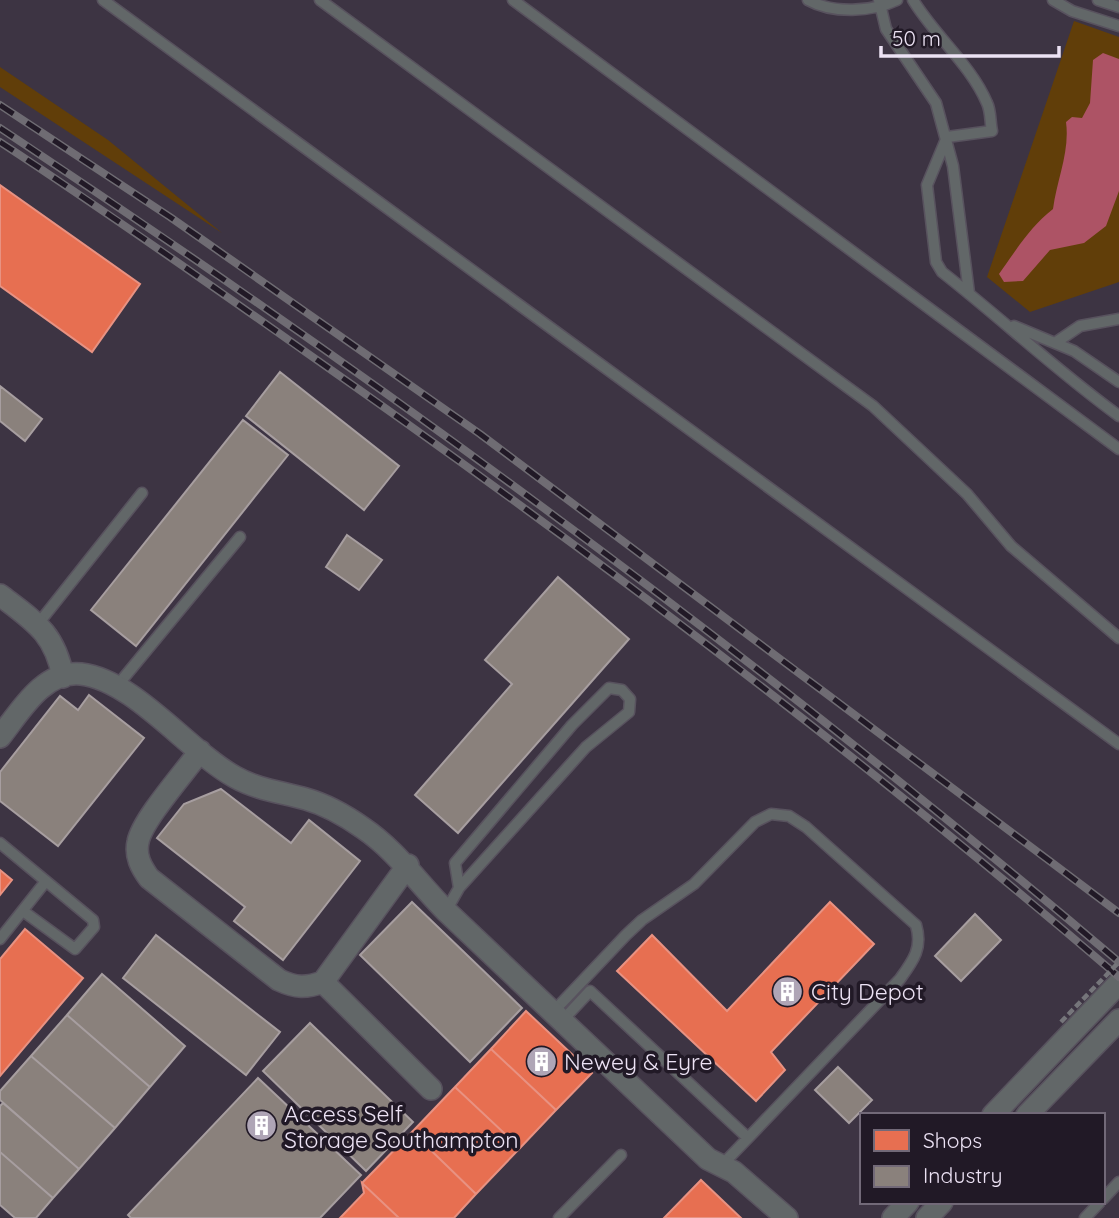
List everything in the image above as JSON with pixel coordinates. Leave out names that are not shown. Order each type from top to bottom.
[{"type":"street","points":[[0,596],[38,624],[50,637],[63,677]]},
{"type":"street","points":[[0,737],[33,695],[47,683],[79,674],[117,686],[234,777],[270,792],[307,800],[337,812],[365,829],[408,865],[446,911],[708,1159],[734,1172],[787,1218]]},
{"type":"street","points":[[200,751],[138,840],[140,865],[149,878],[279,980],[293,987],[306,987],[323,982],[408,865]]},
{"type":"street","points":[[323,982],[431,1089]]},
{"type":"street","points":[[995,1113],[1066,1028],[1119,983]]},
{"type":"street","points":[[1029,1113],[1119,1020]]},
{"type":"street","points":[[893,1218],[906,1204]]},
{"type":"street","points":[[927,1218],[940,1204]]},
{"type":"lane","points":[[103,0],[1119,744]]},
{"type":"lane","points":[[320,0],[873,406],[967,494],[1011,546],[1119,638]]},
{"type":"lane","points":[[513,0],[1119,449]]},
{"type":"lane","points":[[808,0],[817,5],[848,10],[897,0]]},
{"type":"lane","points":[[914,0],[929,26],[943,37],[988,104],[992,131],[947,137]]},
{"type":"lane","points":[[1053,0],[1072,11],[1119,26]]},
{"type":"lane","points":[[1098,0],[1119,7]]},
{"type":"lane","points":[[880,3],[886,29],[936,103],[947,137],[969,293]]},
{"type":"lane","points":[[947,137],[927,185],[936,261],[942,272],[1008,323],[1040,355],[1119,416]]},
{"type":"lane","points":[[1055,343],[1080,326],[1119,319]]},
{"type":"lane","points":[[1008,323],[1074,351],[1119,382]]},
{"type":"lane","points":[[38,624],[142,493]]},
{"type":"lane","points":[[117,686],[240,537]]},
{"type":"lane","points":[[446,911],[459,888],[586,747],[629,712],[630,699],[622,690],[609,688],[572,725],[455,863],[459,888]]},
{"type":"lane","points":[[556,1018],[634,927],[695,884],[755,822],[771,814],[789,816],[806,827],[916,925],[921,940],[914,960],[900,979],[721,1166]]},
{"type":"lane","points":[[0,843],[93,920],[94,927],[75,949],[23,911]]},
{"type":"lane","points":[[0,939],[46,881]]},
{"type":"lane","points":[[556,1018],[590,991],[748,1138]]},
{"type":"lane","points":[[559,1218],[621,1155]]},
{"type":"lane","points":[[1105,1197],[1119,1182]]},
{"type":"lane","points":[[1086,1218],[1098,1204]]},
{"type":"path","points":[[1066,1028],[1119,962]]},
{"type":"shaded area","points":[[1074,21],[1119,37],[1119,282],[1030,312],[987,277]]},
{"type":"shaded area","points":[[1103,53],[1119,59],[1119,191],[1106,226],[1084,243],[1050,250],[1023,281],[1004,282],[999,274],[1030,231],[1053,209],[1065,155],[1066,122],[1072,117],[1082,118],[1090,103],[1093,60]]},
{"type":"shaded area","points":[[0,67],[108,140],[222,233],[0,87]]},
{"type":"building: Shops","points":[[0,185],[140,284],[92,352],[0,286]]},
{"type":"building: Shops","points":[[0,870],[12,880],[0,895]]},
{"type":"building: Shops","name":"City Depot","points":[[830,902],[874,944],[771,1052],[785,1070],[756,1101],[617,971],[652,935],[727,1011]]},
{"type":"building: Shops","points":[[25,929],[83,978],[0,1076],[0,959]]},
{"type":"building: Shops","name":"Newey & Eyre","points":[[526,1011],[592,1073],[556,1110],[491,1049]]},
{"type":"building: Shops","points":[[491,1049],[556,1110],[520,1148],[455,1087]]},
{"type":"building: Shops","points":[[455,1087],[520,1148],[476,1194],[412,1132]]},
{"type":"building: Shops","points":[[412,1132],[476,1194],[454,1218],[399,1218],[362,1183]]},
{"type":"building: Shops","points":[[701,1180],[741,1218],[664,1218]]},
{"type":"building: Shops","points":[[362,1183],[399,1218],[340,1218],[364,1193]]},
{"type":"building: Industry","points":[[280,372],[399,466],[364,510],[246,416]]},
{"type":"building: Industry","points":[[0,386],[42,419],[25,441],[0,421]]},
{"type":"building: Industry","points":[[243,420],[288,455],[136,646],[91,610]]},
{"type":"building: Industry","points":[[347,535],[382,560],[359,590],[326,567]]},
{"type":"building: Industry","points":[[558,577],[629,639],[458,833],[415,795],[512,684],[485,660]]},
{"type":"building: Industry","points":[[89,695],[144,738],[58,846],[0,801],[0,772],[60,696],[78,710]]},
{"type":"building: Industry","points":[[221,789],[291,843],[309,820],[360,861],[283,960],[234,921],[245,907],[157,838],[184,804]]},
{"type":"building: Industry","points":[[412,902],[522,1008],[470,1062],[360,955]]},
{"type":"building: Industry","points":[[975,914],[1001,940],[961,981],[935,956]]},
{"type":"building: Industry","points":[[156,935],[280,1032],[246,1075],[123,978]]},
{"type":"building: Industry","points":[[102,974],[185,1046],[150,1087],[67,1015]]},
{"type":"building: Industry","points":[[67,1015],[150,1087],[115,1128],[31,1056]]},
{"type":"building: Industry","points":[[310,1023],[413,1122],[366,1171],[263,1071]]},
{"type":"building: Industry","points":[[31,1056],[115,1128],[79,1169],[0,1100],[0,1091]]},
{"type":"building: Industry","points":[[838,1067],[872,1100],[849,1123],[815,1090]]},
{"type":"building: Industry","name":"Access Self Storage Southampton","points":[[258,1078],[361,1175],[320,1218],[131,1218],[128,1215]]},
{"type":"building: Industry","points":[[3,1103],[79,1169],[53,1198],[0,1152],[0,1106]]},
{"type":"building: Industry","points":[[0,1152],[53,1198],[36,1218],[15,1218],[0,1205]]},
{"type":"railway","points":[[0,105],[170,217],[480,434],[1119,913]]},
{"type":"railway","points":[[0,128],[288,324],[572,528],[849,741],[1119,962]]},
{"type":"railway","points":[[0,142],[269,326],[618,578],[822,733],[1119,977]]},
{"type":"place","name":"City Depot","points":[[788,991]]},
{"type":"place","name":"Newey & Eyre","points":[[541,1061]]},
{"type":"place","name":"Access Self Storage Southampton","points":[[261,1126]]}]
